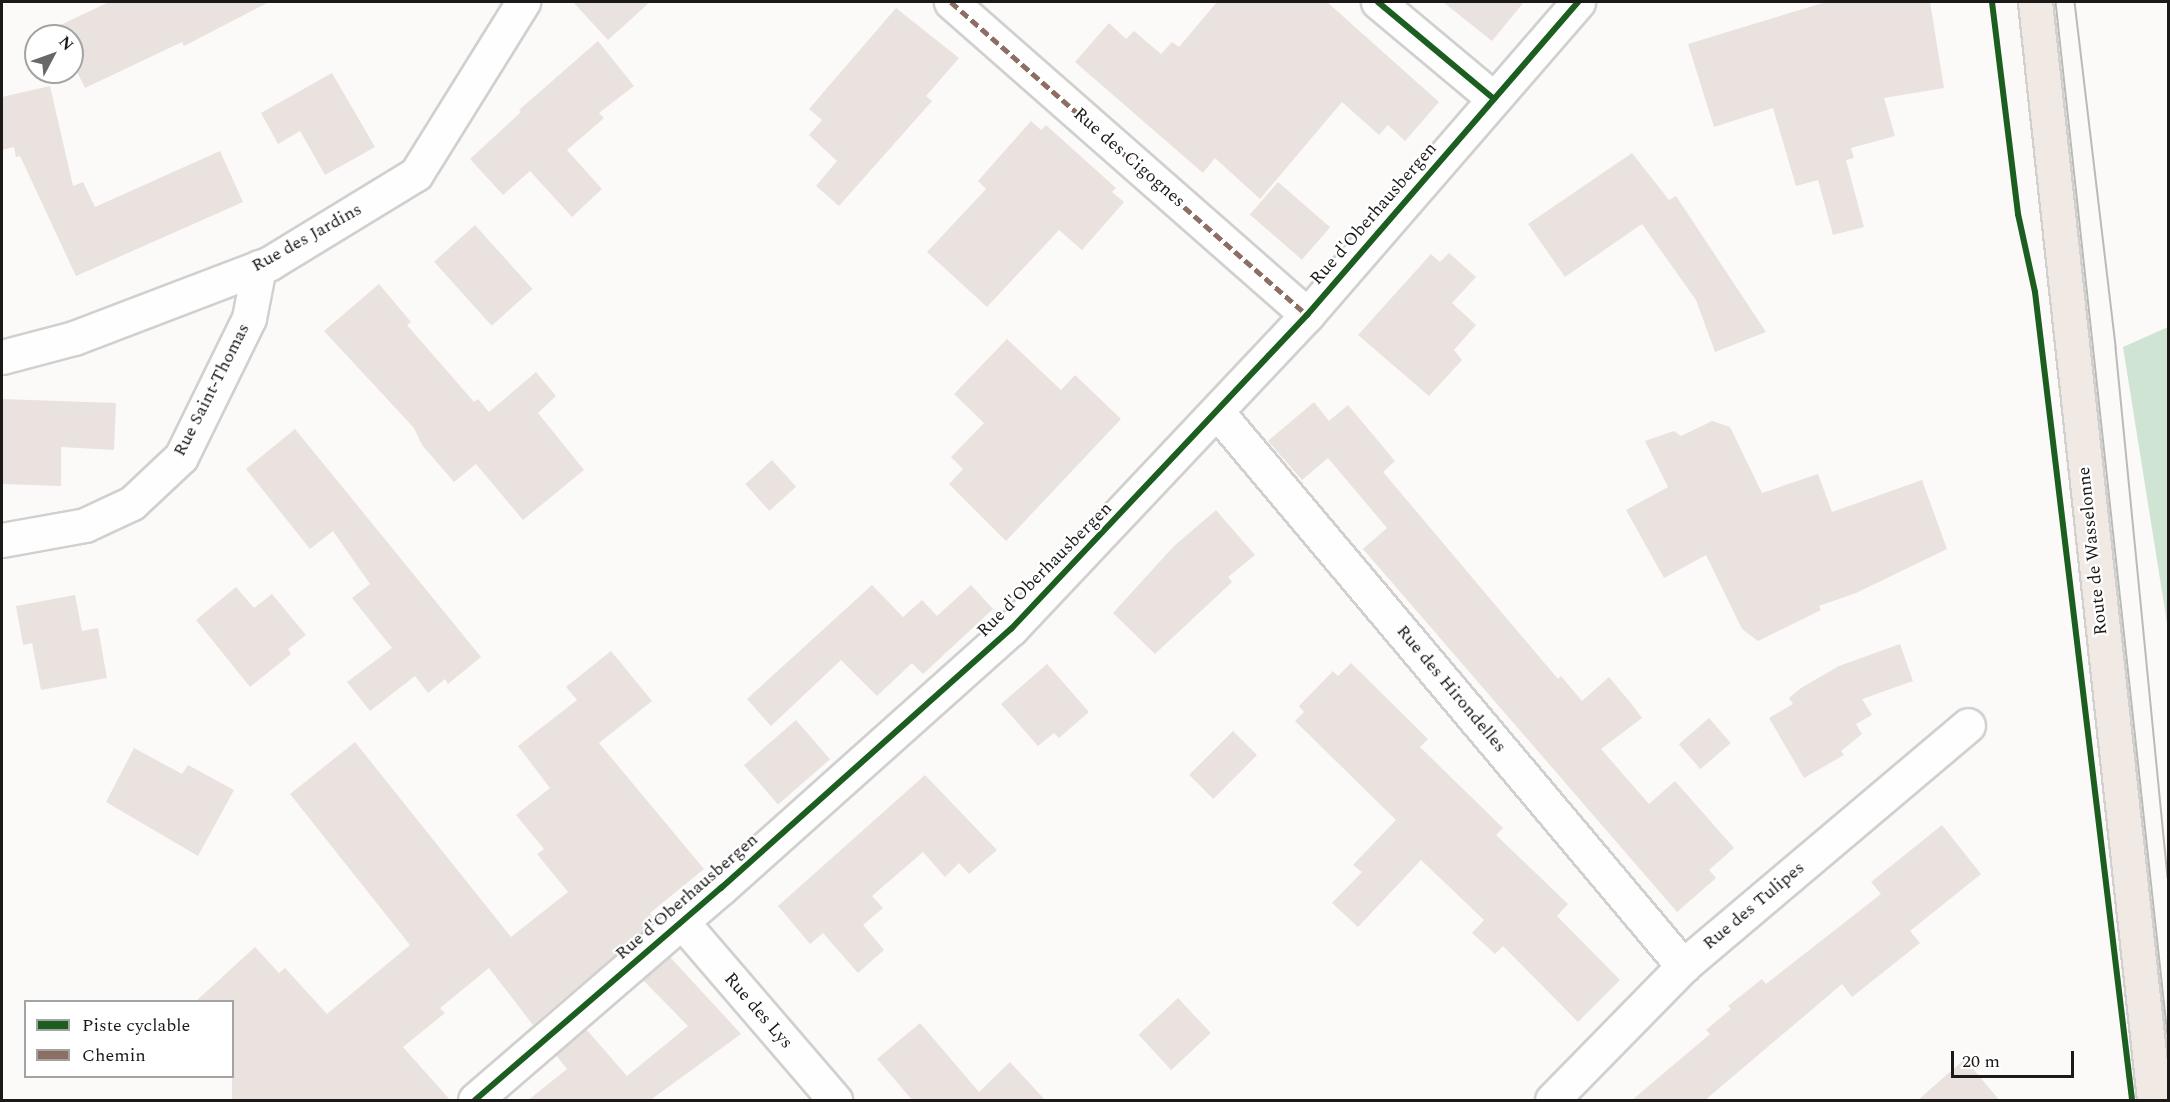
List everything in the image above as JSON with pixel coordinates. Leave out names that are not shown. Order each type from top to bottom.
[{"type":"main road","name":"Route de Wasselonne","points":[[2035,2],[2154,1101]]},
{"type":"street","name":"Rue des Jardins","points":[[2,357],[74,338],[259,267],[416,174],[523,2]]},
{"type":"street","name":"Rue des Cigognes","points":[[951,2],[1307,315]]},
{"type":"street","points":[[1378,2],[1494,99]]},
{"type":"street","name":"Rue d'Oberhausbergen","points":[[475,1101],[682,922],[1011,629],[1218,413],[1307,315],[1578,2]]},
{"type":"street","name":"Rue Saint-Thomas","points":[[2,540],[85,525],[122,508],[181,457],[249,318],[259,267]]},
{"type":"street","name":"Rue des Hirondelles","points":[[1218,413],[1683,966]]},
{"type":"street","name":"Rue des Tulipes","points":[[1552,1101],[1683,966],[1968,725]]},
{"type":"street","name":"Rue des Lys","points":[[682,922],[835,1101]]},
{"type":"green space","points":[[2168,327],[2168,629],[2123,347]]},
{"type":"building","points":[[109,2],[269,2],[184,46],[182,42],[85,88],[83,84],[84,24],[62,24]]},
{"type":"building","points":[[573,2],[650,2],[608,40]]},
{"type":"building","points":[[1217,2],[1327,2],[1439,102],[1405,141],[1388,125],[1379,135],[1342,102],[1260,199],[1215,158],[1203,173],[1075,62],[1109,23],[1126,39],[1134,31],[1161,54],[1172,42],[1179,47]]},
{"type":"building","points":[[1443,2],[1524,2],[1492,41]]},
{"type":"building","points":[[1826,2],[1930,2],[1944,88],[1884,98],[1895,136],[1851,148],[1854,158],[1846,160],[1864,227],[1833,235],[1818,180],[1796,186],[1773,108],[1714,127],[1688,44]]},
{"type":"building","points":[[896,8],[959,58],[926,96],[932,101],[839,206],[816,186],[837,161],[809,135],[822,120],[809,109]]},
{"type":"building","points":[[598,41],[634,86],[599,113],[604,118],[567,150],[602,189],[572,217],[530,171],[503,195],[470,159],[521,112],[519,110]]},
{"type":"building","points":[[332,73],[375,147],[325,175],[300,131],[278,144],[261,113]]},
{"type":"building","points":[[50,86],[73,186],[83,182],[95,207],[220,151],[243,202],[76,276],[20,156],[16,157],[14,147],[2,150],[2,97]]},
{"type":"building","points":[[1031,121],[1041,130],[1046,125],[1116,188],[1112,192],[1124,202],[1082,250],[1059,230],[987,307],[927,252],[986,189],[978,181]]},
{"type":"building","points":[[1632,153],[1669,200],[1676,196],[1766,332],[1715,352],[1696,300],[1642,224],[1565,277],[1528,224]]},
{"type":"building","points":[[1278,182],[1330,227],[1302,260],[1250,214]]},
{"type":"building","points":[[475,225],[533,289],[492,326],[434,262]]},
{"type":"building","points":[[1449,253],[1476,277],[1452,303],[1476,325],[1454,350],[1462,360],[1429,396],[1358,335],[1431,254],[1440,262]]},
{"type":"building","points":[[379,284],[411,322],[407,325],[474,402],[478,399],[489,412],[536,372],[556,396],[538,413],[584,470],[523,520],[476,464],[454,482],[422,445],[414,428],[324,331]]},
{"type":"building","points":[[1007,339],[1061,390],[1075,375],[1121,419],[1006,541],[949,484],[963,469],[951,457],[984,423],[954,394]]},
{"type":"building","points":[[2,399],[116,403],[114,450],[61,447],[61,486],[2,484]]},
{"type":"building","points":[[1314,402],[1329,421],[1348,405],[1395,461],[1383,472],[1558,679],[1561,676],[1582,701],[1609,677],[1642,718],[1601,749],[1649,804],[1675,781],[1734,848],[1709,870],[1716,878],[1677,912],[1363,549],[1387,528],[1328,458],[1302,480],[1268,441]]},
{"type":"building","points":[[1712,421],[1730,427],[1762,493],[1818,474],[1832,512],[1922,480],[1947,549],[1856,593],[1819,606],[1821,610],[1758,641],[1742,629],[1706,555],[1664,578],[1626,510],[1668,487],[1645,441],[1674,431],[1681,436]]},
{"type":"building","points":[[295,429],[481,657],[448,684],[445,679],[428,693],[415,676],[370,711],[347,682],[392,648],[352,598],[370,584],[333,531],[310,549],[246,469]]},
{"type":"building","points":[[772,460],[796,487],[769,511],[745,484]]},
{"type":"building","points":[[1216,510],[1255,555],[1228,577],[1232,582],[1155,654],[1113,613],[1174,546]]},
{"type":"building","points":[[872,585],[903,617],[922,600],[937,616],[971,585],[993,609],[923,674],[912,663],[877,696],[841,660],[771,726],[747,699]]},
{"type":"building","points":[[236,587],[254,608],[272,594],[306,635],[288,649],[291,654],[250,687],[196,620]]},
{"type":"building","points":[[75,595],[82,631],[98,628],[107,678],[41,690],[32,643],[23,645],[16,606]]},
{"type":"building","points":[[1900,644],[1913,681],[1862,699],[1872,715],[1856,724],[1862,734],[1841,751],[1844,755],[1804,778],[1769,718],[1793,704],[1789,698],[1801,688],[1839,666]]},
{"type":"building","points":[[611,651],[652,701],[599,743],[704,869],[650,913],[653,918],[644,930],[533,1025],[489,968],[440,1008],[445,1013],[403,1047],[451,1101],[232,1101],[234,1000],[197,1000],[255,947],[279,973],[285,968],[327,1014],[410,945],[290,794],[355,742],[511,937],[568,892],[537,854],[544,849],[516,815],[550,788],[518,746],[577,700],[566,687]]},
{"type":"building","points":[[1351,663],[1428,739],[1420,747],[1503,828],[1496,835],[1568,904],[1557,916],[1620,980],[1578,1022],[1503,946],[1495,954],[1472,933],[1484,920],[1421,860],[1358,927],[1332,903],[1362,872],[1353,865],[1396,820],[1295,721],[1304,712],[1299,706],[1333,671],[1338,676]]},
{"type":"building","points":[[1047,664],[1089,712],[1059,738],[1054,733],[1038,746],[1001,704]]},
{"type":"building","points":[[1709,718],[1731,743],[1700,769],[1679,744]]},
{"type":"building","points":[[796,720],[830,759],[778,805],[744,765]]},
{"type":"building","points":[[1233,731],[1257,755],[1213,799],[1189,775]]},
{"type":"building","points":[[134,748],[182,774],[188,765],[234,790],[198,856],[106,802]]},
{"type":"building","points":[[925,775],[997,850],[969,874],[959,863],[945,877],[923,852],[872,896],[883,908],[863,925],[884,950],[858,973],[823,933],[810,944],[778,906]]},
{"type":"building","points":[[1942,825],[1981,874],[1910,931],[1920,943],[1852,997],[1842,984],[1704,1101],[1631,1101],[1710,1034],[1706,1030],[1731,1009],[1728,1006],[1762,979],[1766,984],[1881,894],[1871,882]]},
{"type":"building","points":[[670,957],[741,1034],[649,1101],[527,1101],[567,1069],[556,1055],[586,1029],[627,1076],[688,1026],[643,980]]},
{"type":"building","points":[[1178,998],[1211,1033],[1171,1070],[1139,1035]]},
{"type":"building","points":[[920,1023],[979,1092],[1010,1062],[1046,1101],[913,1101],[877,1059]]},
{"type":"building","points":[[1965,1059],[2000,1101],[1917,1101],[1951,1071]]},
{"type":"tram line","points":[[2056,2],[2168,1036]]},
{"type":"tram line","points":[[2075,2],[2116,348],[2168,877]]},
{"type":"marked path","points":[[951,2],[1307,315]]},
{"type":"cycle path","points":[[1378,2],[1494,99]]},
{"type":"cycle path","points":[[475,1100],[721,888],[1011,629],[1307,315],[1578,2]]},
{"type":"cycle path","points":[[1992,2],[2018,214],[2035,292],[2132,1100]]}]
